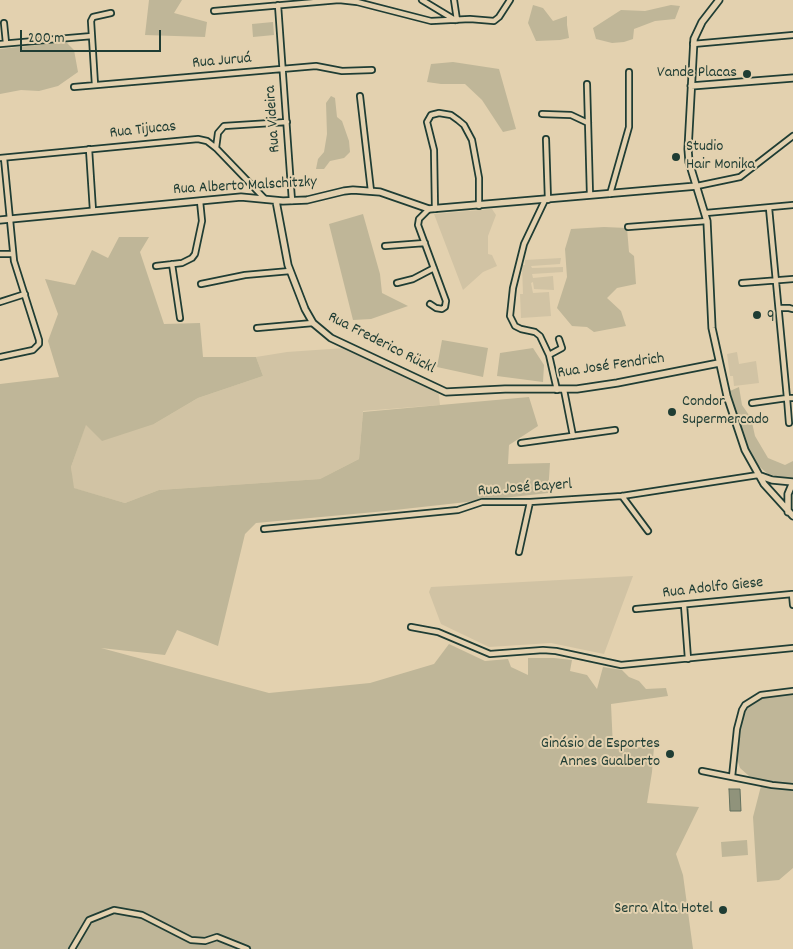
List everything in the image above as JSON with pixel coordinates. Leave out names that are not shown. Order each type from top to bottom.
[{"type":"street","points":[[214,11],[348,0],[423,20],[439,22],[456,20],[494,21],[499,17],[510,0]]},
{"type":"street","points":[[422,0],[456,20]]},
{"type":"street","points":[[454,0],[456,20]]},
{"type":"street","points":[[719,0],[702,22],[693,44],[688,155],[706,213],[711,320],[719,363],[735,424],[758,475],[771,494],[791,514]]},
{"type":"street","name":"Rua Videira","points":[[278,5],[292,201]]},
{"type":"street","points":[[95,85],[91,21],[93,17],[111,13]]},
{"type":"street","points":[[4,23],[3,43],[92,36]]},
{"type":"street","points":[[693,44],[793,35]]},
{"type":"street","name":"Rua Juruá","points":[[74,87],[316,66],[342,70],[372,70]]},
{"type":"street","points":[[610,194],[629,127],[629,72]]},
{"type":"street","points":[[691,86],[793,78]]},
{"type":"street","points":[[587,84],[590,196]]},
{"type":"street","points":[[360,96],[370,191]]},
{"type":"street","points":[[430,304],[439,309],[446,305],[418,221],[432,209],[434,150],[428,134],[428,119],[435,114],[446,114],[458,120],[469,132],[478,171],[479,206]]},
{"type":"street","points":[[542,114],[570,115],[588,123]]},
{"type":"street","points":[[216,148],[218,133],[224,126],[287,122]]},
{"type":"street","points":[[697,186],[740,177],[793,136]]},
{"type":"street","name":"Rua Tijucas","points":[[2,158],[193,139],[207,141],[265,199]]},
{"type":"street","points":[[546,139],[547,200],[526,238],[513,288],[510,316],[515,326],[535,332],[540,336],[549,355],[557,390]]},
{"type":"street","points":[[89,149],[93,212]]},
{"type":"street","points":[[0,357],[33,350],[39,344],[12,254],[10,219],[2,158]]},
{"type":"street","name":"Rua Alberto Malschitzky","points":[[0,220],[241,197],[292,201],[313,200],[344,191],[370,191],[432,209],[697,186]]},
{"type":"street","points":[[156,266],[187,261],[195,254],[202,221],[200,200]]},
{"type":"street","name":"Rua Frederico Rückl","points":[[276,200],[290,271],[312,323],[331,338],[446,392]]},
{"type":"street","points":[[706,213],[793,206]]},
{"type":"street","points":[[769,208],[790,398],[789,423]]},
{"type":"street","points":[[628,227],[707,221]]},
{"type":"street","points":[[385,246],[425,243]]},
{"type":"street","points":[[0,254],[12,254]]},
{"type":"street","points":[[172,264],[180,318]]},
{"type":"street","points":[[397,283],[413,279],[434,268]]},
{"type":"street","points":[[201,284],[245,275],[290,271]]},
{"type":"street","points":[[742,283],[793,279]]},
{"type":"street","points":[[0,302],[25,294]]},
{"type":"street","points":[[780,308],[793,309]]},
{"type":"street","points":[[257,328],[312,323]]},
{"type":"street","points":[[549,355],[562,348],[559,339]]},
{"type":"street","name":"Rua José Fendrich","points":[[446,392],[505,389],[564,390],[617,383],[719,363]]},
{"type":"street","points":[[564,390],[573,436]]},
{"type":"street","points":[[752,403],[790,398]]},
{"type":"street","points":[[521,443],[615,430]]},
{"type":"street","points":[[758,475],[772,480],[793,482],[788,494],[791,514]]},
{"type":"street","name":"Rua José Bayerl","points":[[264,529],[458,510],[482,502],[530,502],[622,496],[758,475]]},
{"type":"street","points":[[622,496],[648,531]]},
{"type":"street","points":[[519,552],[530,502]]},
{"type":"street","points":[[792,594],[793,605]]},
{"type":"street","name":"Rua Adolfo Giese","points":[[636,609],[792,594]]},
{"type":"street","points":[[684,605],[688,659]]},
{"type":"street","points":[[411,627],[438,632],[490,654],[550,650],[621,665],[793,648]]},
{"type":"street","points":[[732,777],[737,729],[745,705],[760,695],[793,691]]},
{"type":"street","points":[[702,771],[772,785],[793,787]]},
{"type":"street","points":[[72,949],[89,920],[114,910],[142,915],[191,940],[205,942],[217,937],[247,949]]},
{"type":"shaded area","points":[[149,0],[182,0],[174,13],[207,22],[205,37],[145,35]]},
{"type":"shaded area","points":[[533,5],[543,8],[553,21],[567,16],[569,38],[536,41],[528,23]]},
{"type":"shaded area","points":[[671,5],[680,6],[675,19],[655,21],[634,29],[633,39],[612,43],[596,39],[593,28],[621,10],[645,11]]},
{"type":"shaded area","points":[[273,22],[274,35],[253,37],[252,24]]},
{"type":"shaded area","points":[[67,43],[74,50],[78,72],[58,86],[39,91],[21,90],[0,94],[0,49]]},
{"type":"shaded area","points":[[453,62],[499,69],[516,129],[503,132],[482,100],[465,84],[427,82],[431,64]]},
{"type":"shaded area","points":[[331,96],[335,98],[337,117],[342,121],[349,141],[350,152],[344,158],[330,161],[324,169],[316,169],[318,159],[324,152],[327,134],[326,103]]},
{"type":"shaded area","points":[[492,209],[496,215],[488,236],[488,254],[492,255],[497,266],[483,272],[463,290],[434,214]]},
{"type":"shaded area","points":[[363,214],[380,274],[382,293],[408,306],[371,319],[353,320],[329,224]]},
{"type":"shaded area","points":[[627,228],[629,252],[634,256],[636,284],[617,288],[607,298],[621,311],[626,326],[594,332],[587,327],[572,326],[557,308],[567,277],[565,249],[571,229]]},
{"type":"shaded area","points":[[119,237],[149,237],[140,252],[164,324],[200,323],[203,357],[256,357],[263,376],[198,398],[154,424],[102,441],[86,425],[71,467],[74,488],[125,503],[159,490],[320,479],[359,459],[363,412],[529,397],[538,426],[509,445],[508,464],[550,463],[548,493],[256,523],[245,534],[218,646],[177,630],[165,655],[101,648],[269,693],[370,683],[434,664],[449,644],[485,661],[508,659],[511,667],[528,675],[528,658],[572,660],[570,671],[587,675],[597,689],[603,667],[622,670],[629,677],[639,681],[646,689],[666,688],[668,696],[611,704],[613,748],[654,747],[647,803],[699,807],[676,854],[683,875],[693,949],[0,949],[0,384],[59,377],[48,341],[58,314],[45,279],[75,285],[92,250],[108,258]]},
{"type":"shaded area","points":[[561,258],[560,264],[531,266],[532,268],[563,267],[563,272],[532,274],[533,278],[553,276],[554,290],[534,289],[533,282],[531,283],[533,293],[549,292],[551,316],[521,318],[520,294],[523,294],[522,265],[525,265],[525,260]]},
{"type":"shaded area","points":[[442,340],[488,348],[483,377],[437,367]]},
{"type":"shaded area","points":[[345,348],[438,389],[440,405],[363,411],[359,459],[320,479],[159,490],[125,503],[73,488],[71,467],[86,424],[154,424],[198,398],[263,376],[256,357],[287,352]]},
{"type":"shaded area","points":[[533,348],[544,365],[543,382],[497,376],[500,353]]},
{"type":"shaded area","points":[[737,352],[739,364],[756,361],[759,383],[734,386],[733,376],[730,376],[727,354]]},
{"type":"shaded area","points":[[739,387],[742,405],[751,418],[755,436],[768,458],[785,465],[793,461],[793,478],[768,474],[754,462],[734,409],[730,391]]},
{"type":"shaded area","points":[[633,576],[604,654],[551,643],[489,647],[441,624],[429,592],[431,587]]},
{"type":"shaded area","points":[[793,693],[793,785],[778,784],[749,776],[740,768],[737,759],[743,715],[746,708],[760,698]]},
{"type":"shaded area","points":[[761,786],[793,790],[793,868],[779,880],[757,882],[753,817]]},
{"type":"shaded area","points":[[729,789],[740,789],[741,811],[730,811]]},
{"type":"shaded area","points":[[747,840],[748,855],[722,857],[721,842]]},
{"type":"place","name":"Vande Placas","points":[[747,74]]},
{"type":"place","name":"Studio Hair Monika","points":[[676,157]]},
{"type":"place","name":"q","points":[[757,315]]},
{"type":"place","name":"Condor Supermercado","points":[[672,412]]},
{"type":"place","name":"Ginásio de Esportes Annes Gualberto","points":[[670,754]]},
{"type":"place","name":"Serra Alta Hotel","points":[[723,910]]}]
